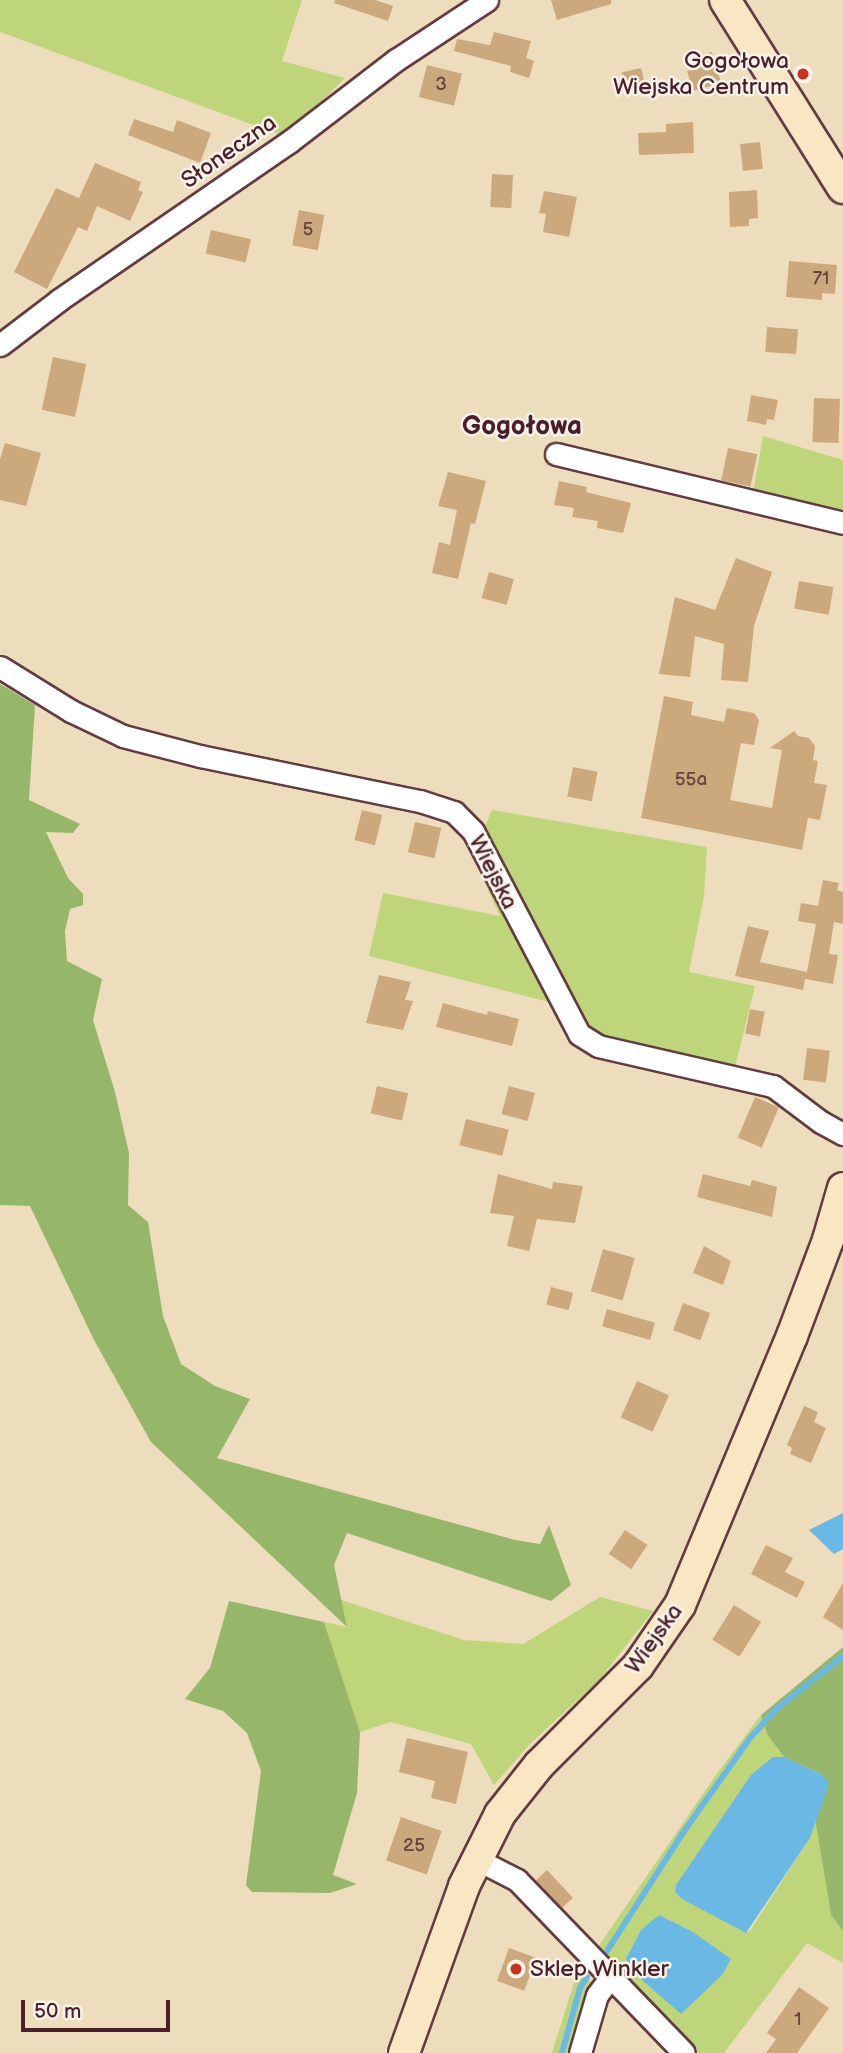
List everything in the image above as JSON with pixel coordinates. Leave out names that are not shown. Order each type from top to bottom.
[{"type":"street","name":"Słoneczna","points":[[0,345],[59,300],[289,142],[396,61],[487,0]]},
{"type":"street","points":[[726,0],[843,188]]},
{"type":"street","points":[[556,454],[843,523]]},
{"type":"street","name":"Wiejska","points":[[0,667],[79,716],[123,736],[200,756],[420,801],[454,812],[473,831],[579,1034],[598,1046],[773,1086],[821,1122],[843,1134]]},
{"type":"street","name":"Wiejska","points":[[404,2053],[476,1859],[499,1814],[527,1777],[638,1666],[674,1617],[699,1564],[792,1336],[828,1240],[843,1188]]},
{"type":"street","points":[[476,1859],[517,1880],[612,1975],[684,2053]]},
{"type":"street","points":[[580,2053],[597,1995],[612,1975]]},
{"type":"green space","points":[[0,0],[302,0],[282,61],[345,78],[286,137],[0,32]]},
{"type":"green space","points":[[763,436],[843,460],[843,516],[753,493]]},
{"type":"green space","points":[[0,684],[35,705],[29,800],[80,824],[73,833],[46,832],[68,878],[83,894],[83,905],[70,909],[65,931],[67,961],[102,979],[93,1020],[115,1092],[129,1153],[128,1205],[148,1222],[163,1316],[181,1364],[215,1386],[250,1399],[217,1458],[515,1540],[540,1544],[549,1525],[571,1585],[551,1601],[347,1533],[334,1565],[347,1627],[151,1442],[94,1340],[30,1206],[0,1205]]},
{"type":"green space","points":[[492,810],[707,847],[704,896],[689,972],[755,986],[735,1067],[675,1070],[584,1051],[553,1003],[369,956],[383,893],[500,916],[472,856]]},
{"type":"green space","points":[[600,1597],[653,1611],[600,1679],[529,1745],[494,1785],[471,1744],[391,1722],[360,1732],[324,1622],[347,1627],[341,1600],[464,1640],[523,1644]]},
{"type":"green space","points":[[229,1601],[324,1622],[360,1732],[357,1793],[333,1875],[357,1884],[330,1893],[252,1892],[246,1885],[261,1771],[247,1733],[223,1711],[185,1699],[210,1668]]},
{"type":"green space","points":[[843,1647],[843,1931],[831,1915],[815,1818],[828,1787],[821,1774],[784,1757],[767,1734],[761,1715]]},
{"type":"green space","points":[[761,1715],[767,1734],[784,1757],[773,1757],[675,1892],[736,1928],[749,1932],[810,1838],[815,1818],[831,1915],[843,1931],[843,1963],[807,1943],[724,2053],[699,2053],[598,1947],[718,1772]]},
{"type":"green space","points":[[579,1967],[594,1987],[572,2053],[552,2053]]},
{"type":"water","points":[[843,1513],[843,1549],[834,1554],[809,1530]]},
{"type":"water","points":[[773,1757],[784,1757],[821,1774],[828,1780],[828,1787],[810,1838],[746,1933],[682,1899],[675,1892],[676,1885],[751,1775]]},
{"type":"water","points":[[659,1915],[693,1932],[731,1959],[722,1975],[681,2014],[643,1981],[626,1959],[641,1930]]},
{"type":"building","points":[[335,0],[375,0],[393,6],[388,21],[334,3]]},
{"type":"building","points":[[551,0],[611,0],[611,4],[557,20]]},
{"type":"building","points":[[494,32],[531,41],[526,58],[534,61],[529,78],[510,72],[511,66],[454,51],[457,39],[490,45]]},
{"type":"building","points":[[712,52],[721,83],[693,91],[687,71],[693,70],[690,58]]},
{"type":"building","points":[[427,65],[462,74],[454,106],[419,97]]},
{"type":"building","points":[[641,68],[645,86],[626,90],[622,72]]},
{"type":"building","points":[[134,119],[173,132],[177,120],[211,133],[200,163],[128,135]]},
{"type":"building","points":[[693,122],[694,153],[639,155],[638,133],[666,132],[666,124]]},
{"type":"building","points":[[760,142],[763,169],[743,171],[740,144]]},
{"type":"building","points":[[95,163],[141,182],[138,190],[143,192],[130,221],[97,206],[87,231],[78,227],[47,289],[14,272],[56,188],[79,198]]},
{"type":"building","points":[[492,174],[513,175],[511,208],[490,207]]},
{"type":"building","points":[[757,190],[758,218],[749,219],[749,226],[730,227],[729,192]]},
{"type":"building","points":[[544,191],[577,197],[569,237],[543,232],[546,214],[539,213]]},
{"type":"building","points":[[299,210],[325,215],[318,250],[292,245]]},
{"type":"building","points":[[211,230],[251,239],[246,263],[206,253]]},
{"type":"building","points":[[789,261],[837,265],[835,294],[822,293],[822,300],[786,297]]},
{"type":"building","points":[[767,327],[798,329],[796,354],[765,352]]},
{"type":"building","points":[[53,357],[86,364],[75,417],[42,410]]},
{"type":"building","points":[[751,395],[778,400],[774,420],[767,419],[766,425],[747,421]]},
{"type":"building","points":[[814,398],[840,399],[838,443],[812,442]]},
{"type":"building","points":[[5,443],[41,453],[26,506],[0,500],[0,459]]},
{"type":"building","points":[[728,448],[757,454],[750,487],[721,480]]},
{"type":"building","points":[[448,472],[486,481],[475,524],[471,523],[458,579],[432,573],[439,542],[450,545],[457,510],[438,506]]},
{"type":"building","points":[[559,481],[587,487],[586,492],[631,503],[623,533],[597,528],[598,521],[572,517],[574,508],[554,505]]},
{"type":"building","points":[[736,558],[772,572],[754,626],[748,682],[721,680],[724,644],[695,636],[690,677],[659,674],[675,597],[715,610]]},
{"type":"building","points":[[489,572],[514,579],[507,605],[482,598]]},
{"type":"building","points":[[799,581],[833,587],[829,615],[794,609]]},
{"type":"building","points":[[664,696],[693,702],[691,715],[724,722],[727,708],[754,713],[759,720],[754,745],[741,743],[730,800],[772,808],[782,750],[770,748],[794,731],[798,736],[809,738],[815,746],[813,760],[818,761],[814,783],[827,785],[820,820],[808,818],[802,850],[641,818]]},
{"type":"building","points":[[573,767],[598,772],[592,801],[567,796]]},
{"type":"building","points":[[362,810],[382,815],[375,845],[355,840]]},
{"type":"building","points":[[415,822],[441,828],[434,858],[408,852]]},
{"type":"building","points":[[823,880],[839,883],[837,890],[843,892],[843,924],[834,922],[829,954],[838,955],[833,984],[805,979],[803,990],[735,976],[748,926],[769,931],[760,962],[807,972],[816,924],[798,921],[801,903],[818,906]]},
{"type":"building","points":[[379,975],[411,982],[405,1000],[413,1001],[403,1030],[366,1023]]},
{"type":"building","points":[[443,1003],[487,1015],[488,1011],[519,1019],[512,1046],[436,1027]]},
{"type":"building","points":[[750,1009],[765,1012],[760,1036],[745,1034]]},
{"type":"building","points":[[807,1048],[830,1051],[826,1083],[803,1080]]},
{"type":"building","points":[[377,1086],[408,1093],[402,1120],[371,1113]]},
{"type":"building","points":[[509,1086],[535,1093],[528,1121],[501,1114]]},
{"type":"building","points":[[755,1097],[779,1107],[762,1148],[738,1138]]},
{"type":"building","points":[[466,1119],[509,1130],[502,1156],[459,1145]]},
{"type":"building","points":[[498,1174],[552,1189],[553,1182],[583,1186],[575,1223],[537,1219],[529,1251],[507,1246],[514,1216],[490,1213]]},
{"type":"building","points":[[703,1174],[750,1186],[752,1180],[777,1187],[772,1217],[697,1197]]},
{"type":"building","points":[[704,1246],[731,1261],[723,1285],[693,1273]]},
{"type":"building","points":[[603,1249],[635,1258],[623,1300],[591,1291]]},
{"type":"building","points":[[551,1287],[573,1293],[569,1310],[546,1304]]},
{"type":"building","points":[[683,1303],[710,1313],[700,1340],[673,1330]]},
{"type":"building","points":[[607,1309],[655,1323],[650,1340],[602,1326]]},
{"type":"building","points":[[637,1381],[669,1395],[653,1432],[621,1418]]},
{"type":"building","points":[[804,1406],[818,1412],[814,1422],[826,1428],[811,1463],[790,1454],[792,1448],[787,1445]]},
{"type":"building","points":[[625,1530],[647,1545],[631,1569],[609,1554]]},
{"type":"building","points":[[766,1545],[793,1558],[785,1572],[805,1582],[797,1598],[751,1574]]},
{"type":"building","points":[[843,1583],[843,1630],[823,1617]]},
{"type":"building","points":[[734,1605],[761,1622],[739,1657],[712,1640]]},
{"type":"building","points":[[407,1738],[468,1752],[456,1804],[431,1798],[435,1781],[399,1772]]},
{"type":"building","points":[[401,1817],[442,1831],[427,1874],[386,1860]]},
{"type":"building","points":[[547,1870],[573,1898],[561,1909],[535,1881]]},
{"type":"building","name":"Sklep Winkler","points":[[509,1948],[536,1958],[524,1991],[497,1981]]},
{"type":"building","points":[[799,1987],[829,2008],[797,2053],[766,2053],[776,2039],[767,2033]]},
{"type":"waterway","points":[[607,1951],[682,1834],[750,1738],[775,1710],[843,1656]]},
{"type":"waterway","points":[[562,2053],[580,1988],[587,1977]]},
{"type":"place","name":"Gogołowa Wiejska Centrum","points":[[803,74]]},
{"type":"place","name":"Sklep Winkler","points":[[516,1969]]},
{"type":"district","name":"Gogołowa","points":[[522,427]]}]
